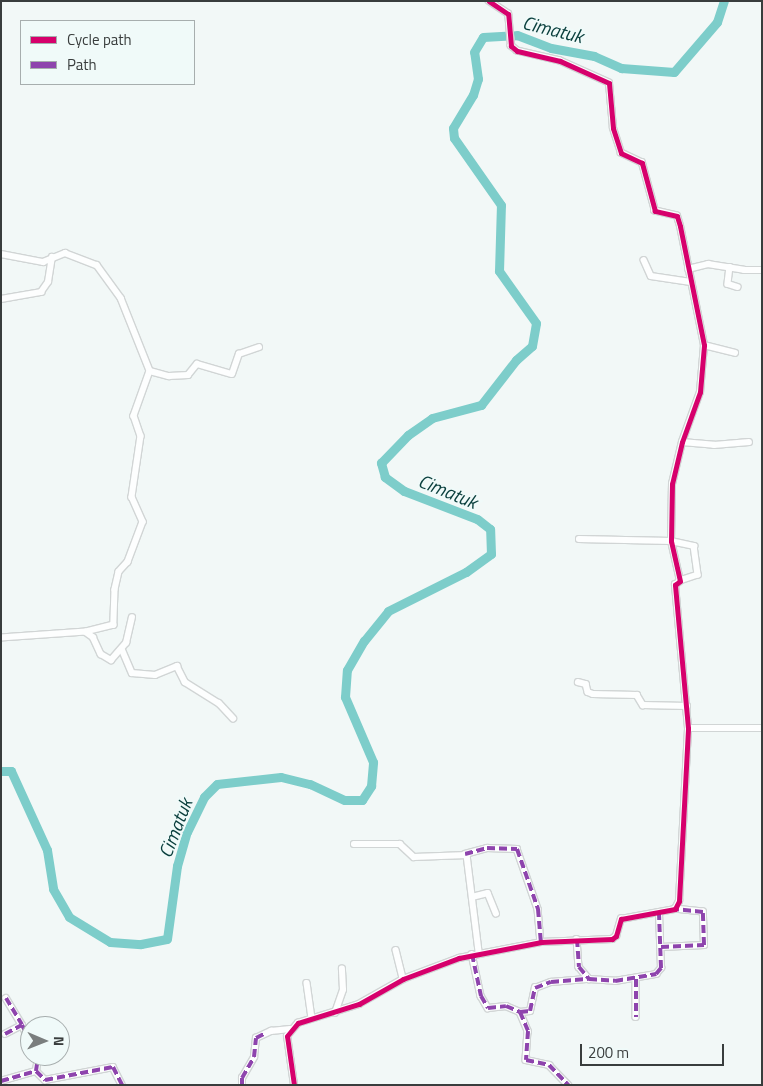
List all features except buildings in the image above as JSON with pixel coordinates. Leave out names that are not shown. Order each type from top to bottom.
[{"type":"street","points":[[489,1],[505,10],[510,29],[511,46],[527,56],[565,63],[609,83],[616,143],[624,156],[642,163],[654,212],[677,216],[704,345],[700,392],[682,442],[672,484],[671,541],[680,581]]},
{"type":"street","points":[[1,254],[43,262],[65,253],[79,256],[94,263],[104,272],[121,298],[150,371],[134,416],[141,436],[132,497],[143,522],[128,562],[119,572],[114,626],[86,632],[1,638]]},
{"type":"street","points":[[1,299],[42,292],[48,282],[52,257]]},
{"type":"street","points":[[644,260],[651,276],[691,282]]},
{"type":"street","points":[[688,269],[708,264],[754,272],[762,270]]},
{"type":"street","points":[[730,267],[728,284],[738,288]]},
{"type":"street","points":[[704,345],[735,353]]},
{"type":"street","points":[[150,371],[171,377],[188,375],[197,364],[232,374],[239,354],[259,347]]},
{"type":"street","points":[[682,442],[714,444],[749,442]]},
{"type":"street","points":[[579,539],[671,541],[696,549],[698,575],[680,581],[675,585],[688,728],[680,893],[675,909]]},
{"type":"street","points":[[86,632],[106,658],[112,660],[122,648],[132,618]]},
{"type":"street","points":[[122,648],[132,672],[155,676],[177,666],[185,682],[219,703],[234,718]]},
{"type":"street","points":[[578,682],[586,684],[593,694],[637,695],[643,705],[687,706]]},
{"type":"street","points":[[688,728],[762,728]]},
{"type":"street","points":[[354,844],[400,844],[414,857],[465,854],[487,848],[517,849],[538,909],[541,942]]},
{"type":"street","points":[[465,854],[468,856],[479,952]]},
{"type":"street","points":[[472,897],[488,893],[496,913]]},
{"type":"street","points":[[242,1085],[242,1078],[254,1056],[256,1038],[276,1030],[290,1029],[312,1017],[335,1013],[359,1004],[403,979],[479,952],[541,942],[612,938],[616,936],[621,918],[675,909],[703,912],[704,946],[661,947]]},
{"type":"street","points":[[472,954],[481,996],[488,1008],[506,1006],[520,1012],[530,1011],[536,988],[551,982],[589,979],[636,979],[659,973],[661,947],[659,913]]},
{"type":"street","points":[[577,939],[579,967],[589,979]]},
{"type":"street","points":[[396,950],[403,979]]},
{"type":"street","points":[[335,1013],[343,990],[342,969]]},
{"type":"street","points":[[636,979],[636,1017]]},
{"type":"street","points":[[307,983],[312,1017]]},
{"type":"street","points":[[6,998],[20,1022]]},
{"type":"street","points":[[520,1012],[528,1031],[526,1060],[549,1066],[568,1085]]},
{"type":"street","points":[[5,1034],[20,1026]]},
{"type":"street","points":[[290,1029],[287,1036],[294,1085]]},
{"type":"street","points":[[36,1071],[37,1066]]},
{"type":"street","points":[[36,1071],[45,1080],[113,1067],[122,1085]]},
{"type":"street","points":[[1,1081],[36,1071]]},
{"type":"waterway","name":"Cimatuk","points":[[1,771],[11,771],[47,850],[53,889],[69,917],[110,942],[141,944],[167,939],[177,866],[187,832],[204,797],[217,784],[281,777],[310,784],[345,800],[362,800],[371,786],[373,762],[345,697],[347,670],[364,641],[388,611],[466,572],[491,554],[490,529],[477,519],[404,491],[385,477],[381,463],[408,435],[432,418],[481,405],[516,360],[532,346],[536,323],[499,271],[501,205],[454,138],[453,128],[473,95],[478,79],[474,52],[483,37],[517,35],[551,48],[594,56],[621,68],[674,72],[717,22],[724,1]]},
{"type":"marked path","points":[[465,854],[487,848],[517,849],[538,909],[541,942]]},
{"type":"marked path","points":[[661,947],[704,945],[703,912],[675,909]]},
{"type":"marked path","points":[[577,939],[579,967],[589,979],[615,981],[656,974],[661,968],[659,913]]},
{"type":"marked path","points":[[472,954],[481,996],[488,1008],[506,1006],[520,1012],[530,1011],[535,988],[551,982],[589,979]]},
{"type":"marked path","points":[[636,979],[636,1017]]},
{"type":"marked path","points":[[6,998],[20,1022]]},
{"type":"marked path","points":[[520,1012],[528,1031],[526,1060],[549,1065],[568,1085]]},
{"type":"marked path","points":[[5,1034],[20,1026]]},
{"type":"marked path","points":[[242,1085],[242,1078],[254,1057],[256,1038],[266,1033]]},
{"type":"marked path","points":[[36,1071],[37,1066]]},
{"type":"marked path","points":[[1,1081],[36,1071],[45,1080],[113,1067],[122,1085]]},
{"type":"cycle path","points":[[294,1085],[287,1036],[298,1023],[359,1004],[403,979],[459,958],[541,942],[612,939],[616,936],[621,919],[675,909],[679,901],[688,728],[675,585],[680,581],[671,541],[672,484],[682,442],[700,392],[704,345],[680,226],[677,216],[655,211],[642,163],[621,153],[613,128],[609,83],[560,61],[517,51],[511,46],[508,14],[489,1]]}]
